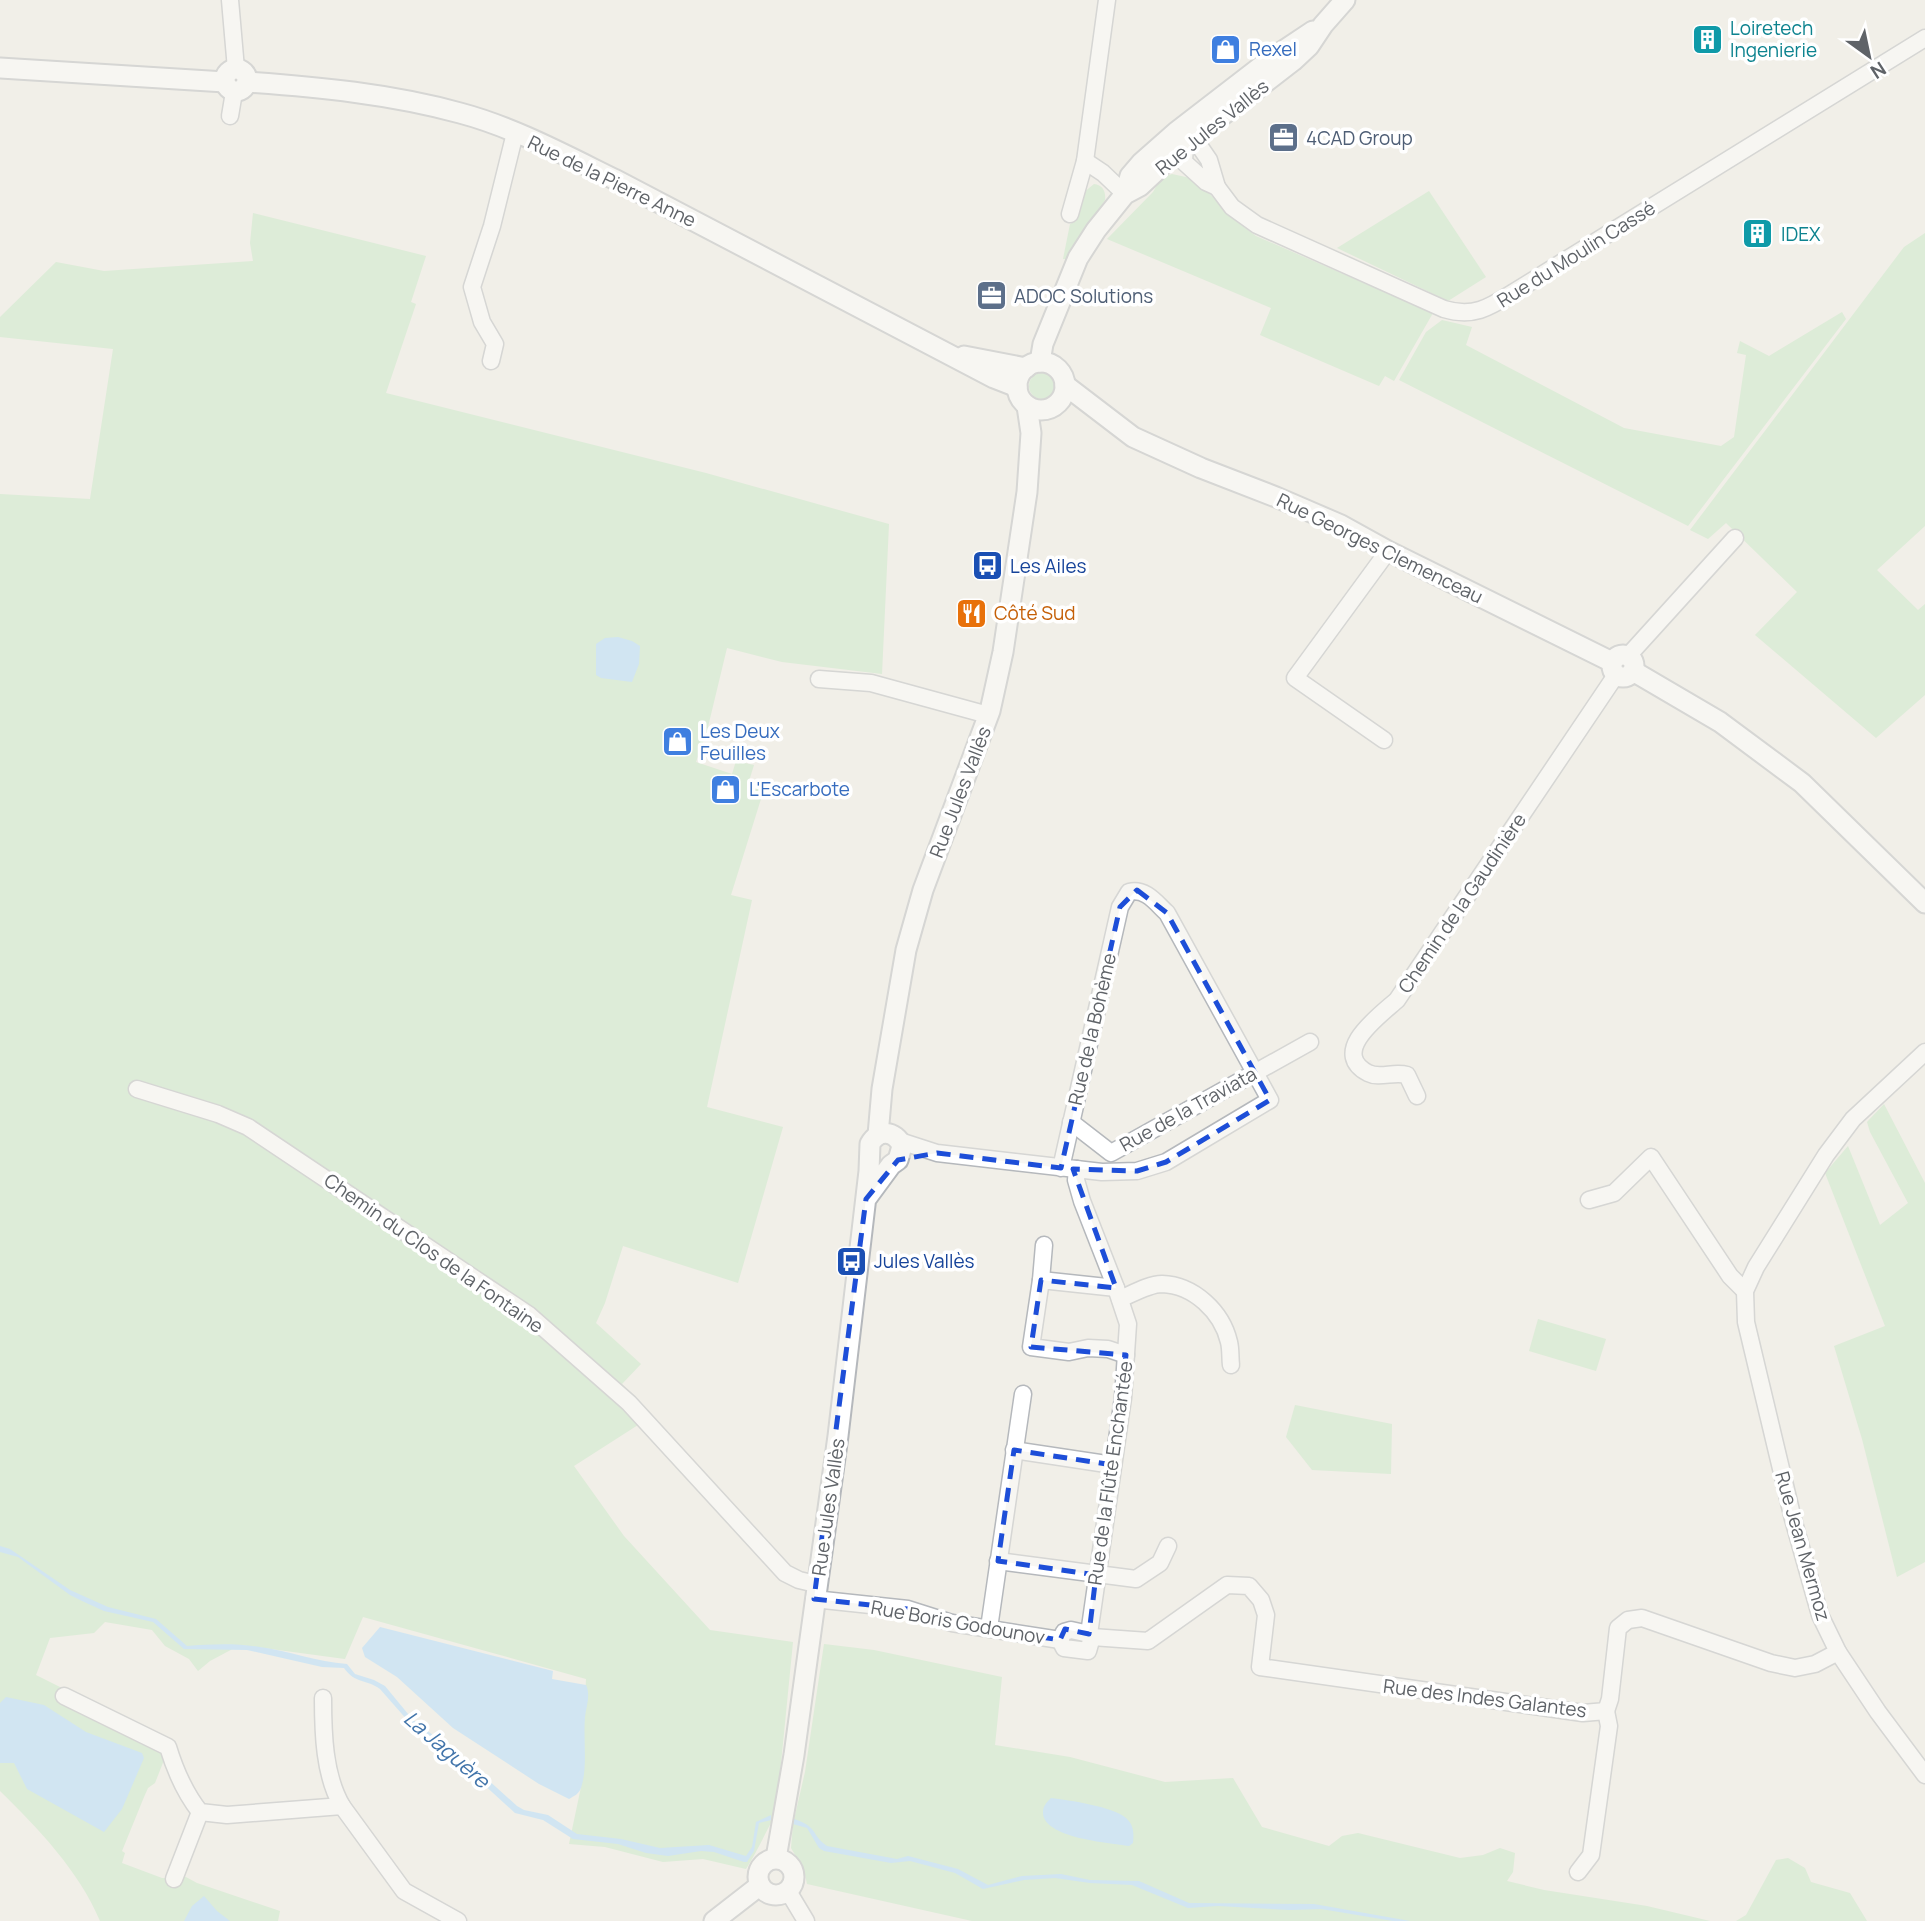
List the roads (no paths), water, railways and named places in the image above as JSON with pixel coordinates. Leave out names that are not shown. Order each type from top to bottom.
[{"type":"street","points":[[230,0],[235,81],[230,116]]},
{"type":"street","points":[[1070,214],[1085,161],[1107,0]]},
{"type":"street","name":"Rue Jules Vallès","points":[[1040,366],[1043,344],[1079,258],[1096,230],[1125,194],[1130,176],[1136,169],[1186,140],[1268,61],[1323,25],[1345,0]]},
{"type":"street","name":"Rue du Moulin Cassé","points":[[1186,140],[1184,162],[1206,182],[1217,187],[1232,207],[1257,225],[1444,309],[1460,314],[1478,312],[1504,299],[1925,38]]},
{"type":"street","name":"Rue de la Pierre Anne","points":[[0,68],[317,88],[401,99],[463,113],[515,133],[614,179],[994,378],[1017,387]]},
{"type":"street","points":[[491,361],[495,344],[482,323],[472,287],[492,226],[515,133]]},
{"type":"street","points":[[1085,161],[1103,173],[1125,194]]},
{"type":"street","name":"Rue de la Pierre Anne","points":[[952,355],[1040,366]]},
{"type":"street","points":[[1040,366],[1061,372],[1058,399],[1042,411],[1021,401],[1017,387],[1017,380],[1040,366]]},
{"type":"street","name":"Rue Jules Vallès","points":[[1027,492],[1058,399]]},
{"type":"street","name":"Rue Georges Clemenceau","points":[[1058,399],[1109,421],[1133,438],[1200,468],[1276,496],[1341,525],[1388,551],[1622,666],[1720,722],[1802,783],[1925,903]]},
{"type":"street","name":"Rue Jules Vallès","points":[[776,1858],[785,1814],[846,1377],[871,1157],[883,1166],[892,1147],[882,1089],[906,950],[923,890],[988,715],[1003,652],[1027,492],[1031,433],[1027,406]]},
{"type":"street","points":[[1622,666],[1735,538]]},
{"type":"street","points":[[1384,740],[1295,678],[1388,551]]},
{"type":"street","name":"Chemin de la Gaudinière","points":[[1417,1096],[1407,1075],[1369,1073],[1359,1065],[1353,1055],[1354,1044],[1370,1024],[1397,1000],[1622,666]]},
{"type":"street","points":[[819,678],[870,683],[988,715]]},
{"type":"street","name":"Rue de la Bohème","points":[[1069,1168],[1071,1122],[1120,907],[1129,892],[1137,890],[1146,893],[1167,913],[1254,1072]]},
{"type":"street","name":"Rue de la Traviata","points":[[1071,1122],[1111,1153],[1310,1042]]},
{"type":"street","name":"Rue Jean Mermoz","points":[[1925,1052],[1853,1119],[1826,1155],[1756,1267],[1745,1291],[1746,1322],[1793,1519],[1820,1615],[1838,1652],[1925,1775]]},
{"type":"street","points":[[892,1147],[1102,1172],[1137,1171],[1166,1162],[1270,1100],[1254,1072]]},
{"type":"street","name":"Chemin du Clos de la Fontaine","points":[[137,1089],[218,1114],[248,1128],[529,1315],[629,1403],[785,1573],[815,1592]]},
{"type":"street","name":"Rue Jules Vallès","points":[[866,1199],[892,1147]]},
{"type":"street","points":[[1589,1200],[1614,1193],[1651,1157],[1730,1276],[1745,1291]]},
{"type":"street","name":"Rue de la Flûte Enchantée","points":[[1069,1168],[1076,1180],[1128,1324],[1123,1398],[1096,1575],[1090,1636]]},
{"type":"street","points":[[1044,1245],[1031,1347],[1069,1352],[1088,1348],[1108,1349],[1126,1355]]},
{"type":"street","points":[[1041,1280],[1118,1293],[1160,1284],[1183,1288],[1202,1299],[1218,1317],[1229,1342],[1231,1365]]},
{"type":"street","points":[[989,1628],[1023,1394]]},
{"type":"street","points":[[1014,1450],[1113,1465]]},
{"type":"street","points":[[998,1561],[1136,1579],[1160,1563],[1168,1546]]},
{"type":"street","name":"Rue des Indes Galantes","points":[[1090,1636],[1148,1641],[1227,1585],[1249,1586],[1261,1600],[1266,1615],[1260,1667],[1583,1713],[1606,1711],[1610,1699],[1618,1629],[1628,1620],[1642,1618],[1772,1663],[1795,1668],[1815,1664],[1838,1652]]},
{"type":"street","name":"Rue Boris Godounov","points":[[815,1592],[908,1609],[952,1623],[1060,1640],[1064,1632],[1070,1630],[1090,1636]]},
{"type":"street","points":[[64,1696],[168,1747],[186,1791],[200,1812],[227,1815],[342,1806]]},
{"type":"street","points":[[323,1698],[323,1722],[332,1789],[342,1806],[404,1891],[458,1921]]},
{"type":"street","points":[[1578,1871],[1591,1855],[1609,1726],[1606,1711]]},
{"type":"street","points":[[174,1879],[200,1812]]},
{"type":"street","points":[[776,1858],[788,1863],[794,1874],[788,1891],[773,1895],[759,1886],[758,1870],[766,1861],[776,1858]]},
{"type":"street","points":[[714,1921],[759,1886]]},
{"type":"street","points":[[788,1891],[806,1921]]},
{"type":"water","points":[[618,637],[640,646],[639,664],[632,682],[596,675],[596,644],[605,638]]},
{"type":"water","name":"La Jaguère","points":[[0,1546],[10,1549],[70,1590],[108,1607],[156,1619],[187,1646],[251,1646],[347,1664],[355,1674],[385,1686],[413,1720],[465,1759],[517,1806],[548,1815],[577,1834],[621,1839],[660,1848],[709,1845],[746,1856],[752,1847],[756,1822],[771,1815],[771,1820],[759,1823],[754,1851],[747,1862],[714,1852],[701,1851],[668,1856],[646,1853],[618,1844],[573,1839],[543,1820],[515,1813],[457,1760],[416,1730],[380,1689],[352,1677],[344,1668],[322,1667],[247,1650],[184,1649],[153,1622],[104,1611],[70,1595],[18,1557],[0,1552]]},
{"type":"water","points":[[380,1627],[553,1671],[552,1679],[586,1685],[588,1697],[584,1771],[579,1792],[569,1799],[539,1784],[453,1728],[397,1677],[365,1657],[362,1648]]},
{"type":"water","points":[[6,1697],[44,1705],[86,1732],[142,1753],[144,1758],[122,1809],[104,1832],[27,1789],[14,1763],[0,1763],[0,1703]]},
{"type":"water","points":[[1051,1798],[1091,1805],[1120,1814],[1132,1827],[1133,1843],[1129,1846],[1093,1841],[1053,1828],[1046,1821],[1043,1812],[1044,1806]]},
{"type":"water","points":[[794,1819],[811,1828],[827,1846],[897,1859],[908,1856],[958,1869],[988,1885],[1022,1876],[1061,1874],[1090,1880],[1139,1881],[1189,1903],[1314,1904],[1410,1921],[1393,1921],[1321,1909],[1218,1906],[1188,1908],[1132,1885],[1055,1878],[1024,1880],[983,1889],[955,1873],[910,1861],[891,1863],[824,1851],[819,1848],[807,1828],[793,1824]]},
{"type":"water","points":[[204,1896],[230,1921],[184,1921],[192,1906]]},
{"type":"place","name":"Loiretech Ingenierie","points":[[1707,39]]},
{"type":"place","name":"Rexel","points":[[1226,49]]},
{"type":"place","name":"4CAD Group","points":[[1283,138]]},
{"type":"place","name":"IDEX","points":[[1758,234]]},
{"type":"place","name":"ADOC Solutions","points":[[991,296]]},
{"type":"place","name":"Les Ailes","points":[[987,566]]},
{"type":"place","name":"Côté Sud","points":[[971,613]]},
{"type":"place","name":"Les Deux Feuilles","points":[[677,742]]},
{"type":"place","name":"L'Escarbote","points":[[726,789]]},
{"type":"place","name":"Jules Vallès","points":[[851,1261]]}]
